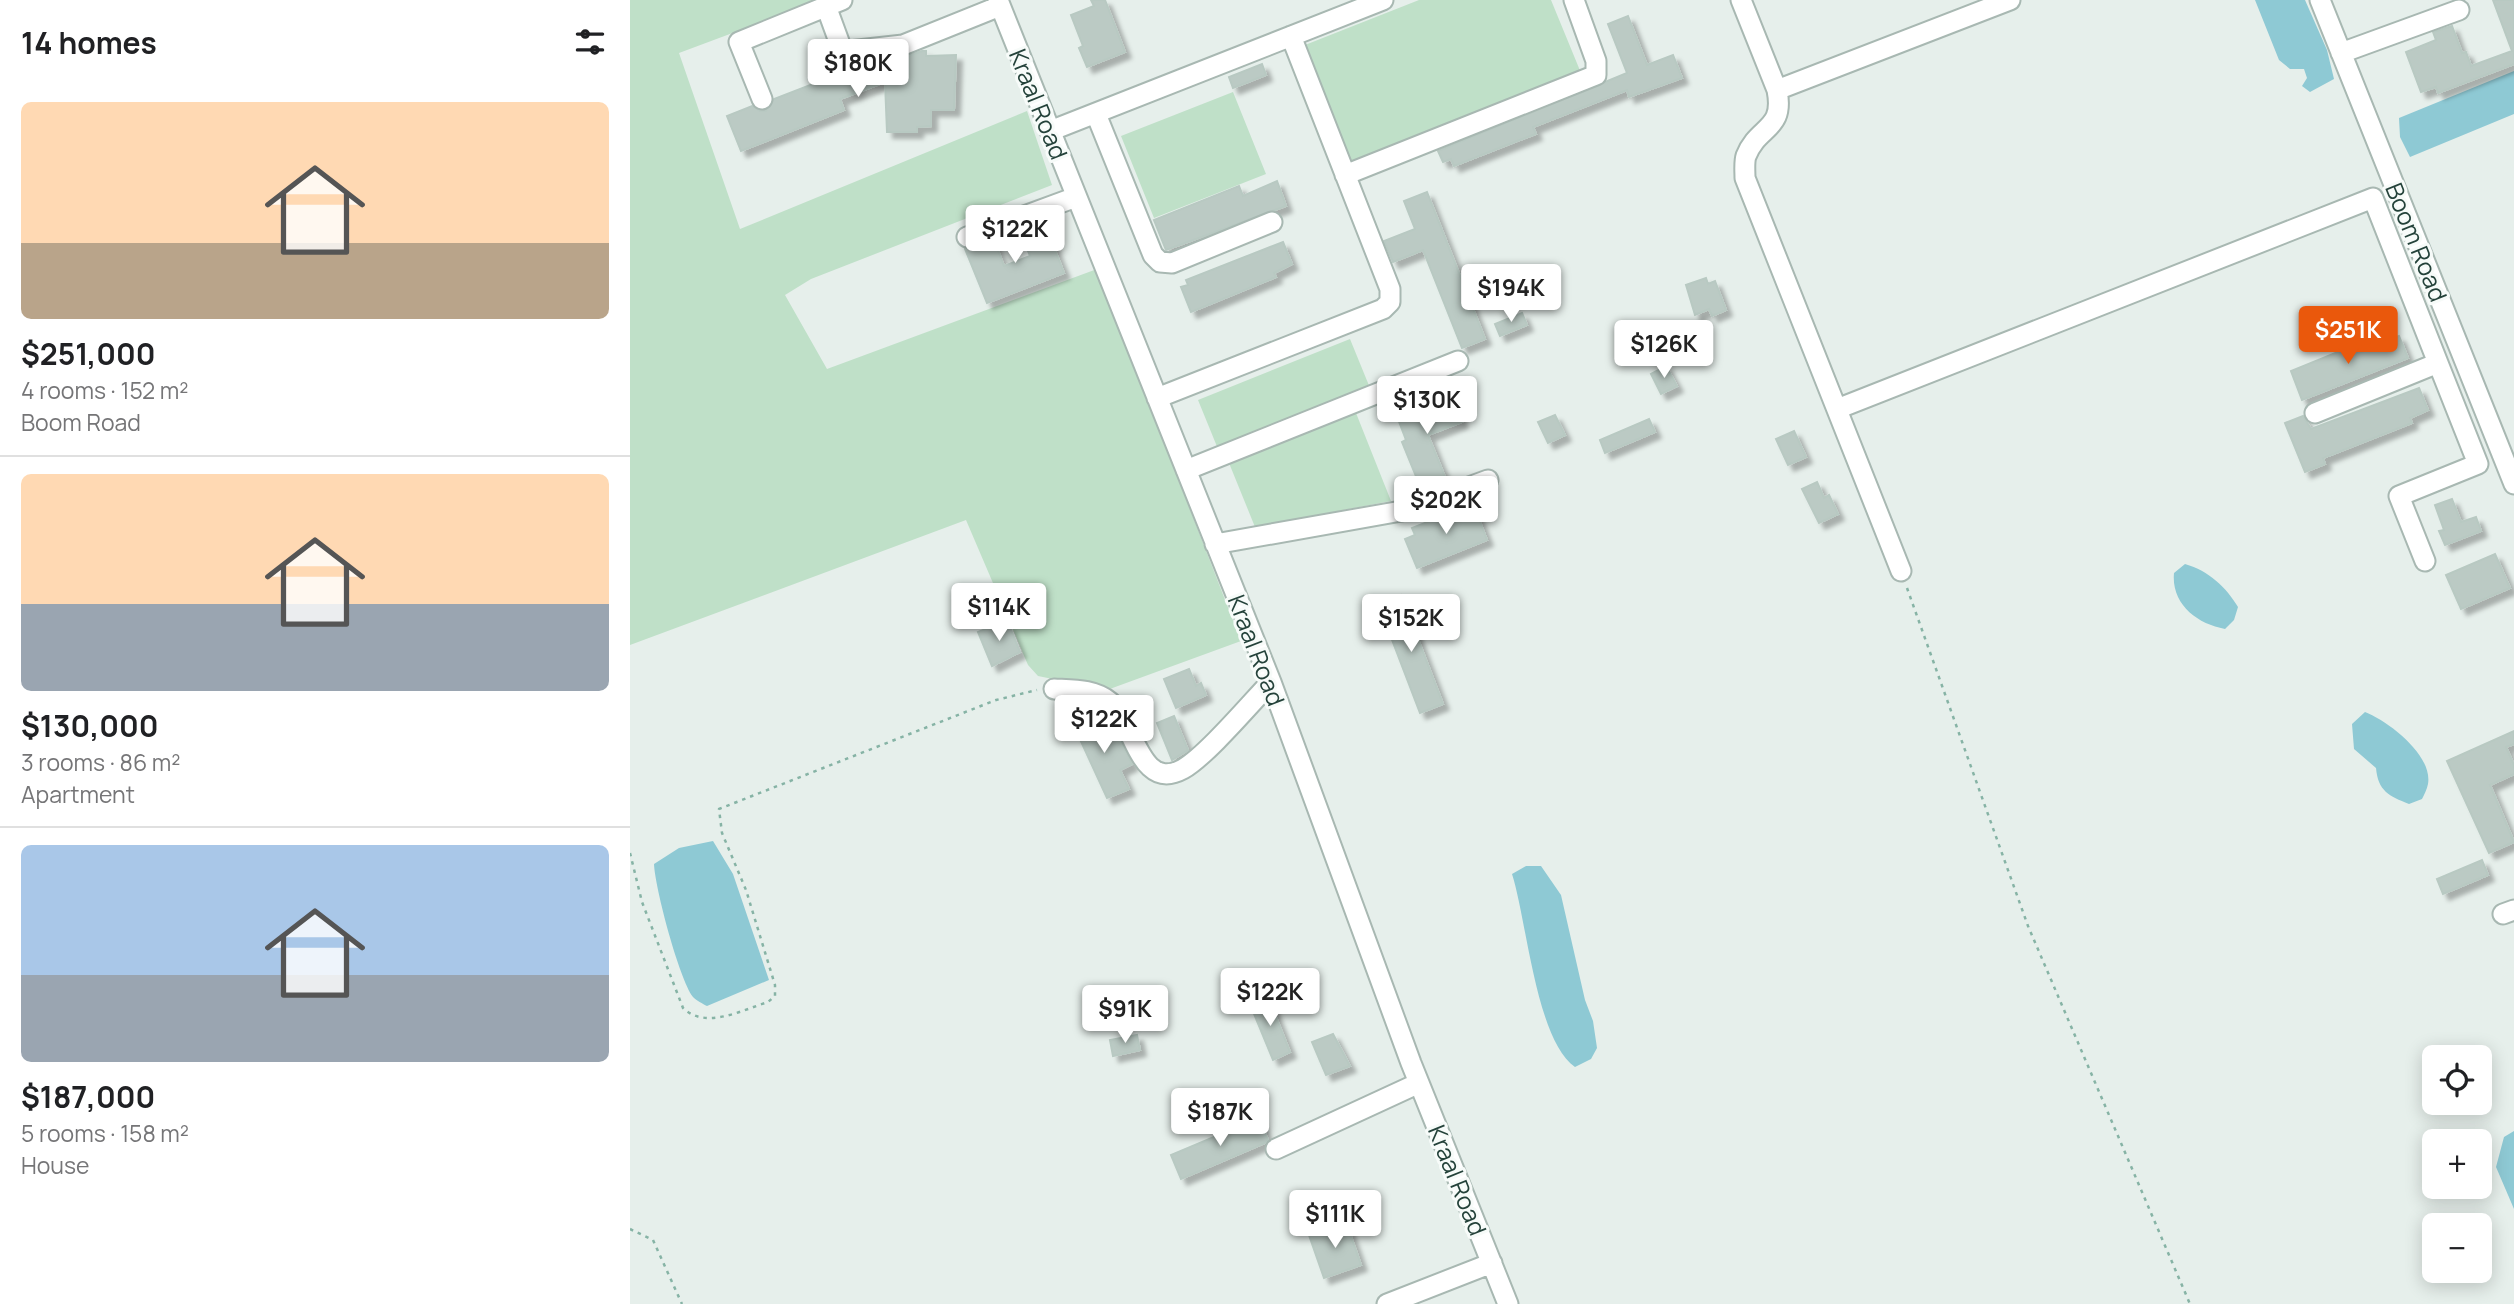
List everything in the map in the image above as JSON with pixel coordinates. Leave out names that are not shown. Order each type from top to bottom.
[{"type":"street","points":[[1050,131],[1383,0]]},
{"type":"street","points":[[1345,175],[1596,75],[1596,61],[1574,0]]},
{"type":"street","points":[[1741,0],[1777,90],[1781,107],[1775,122],[1746,156],[1745,178],[1901,571]]},
{"type":"street","points":[[1777,90],[2010,0]]},
{"type":"street","name":"Boom Road","points":[[2320,0],[2514,484]]},
{"type":"street","points":[[762,99],[739,42],[834,3],[841,47],[849,51],[903,45],[999,3]]},
{"type":"street","name":"Kraal Road","points":[[999,3],[1271,682],[1419,1083],[1508,1304]]},
{"type":"street","points":[[2342,53],[2459,9]]},
{"type":"street","points":[[1157,398],[1383,309],[1390,302],[1390,289],[1291,36]]},
{"type":"street","points":[[1096,114],[1153,255],[1160,262],[1172,263],[1272,222]]},
{"type":"street","points":[[1837,409],[2373,198],[2398,192]]},
{"type":"street","points":[[967,237],[1076,197]]},
{"type":"street","points":[[2373,198],[2478,464],[2399,496],[2426,561]]},
{"type":"street","points":[[1185,470],[1458,361]]},
{"type":"street","points":[[2315,413],[2438,363]]},
{"type":"street","points":[[1215,544],[1407,510],[1488,480]]},
{"type":"street","points":[[1054,689],[1089,692],[1112,704],[1149,768],[1161,774],[1176,772],[1190,764],[1271,682]]},
{"type":"street","points":[[1276,1149],[1419,1083]]},
{"type":"street","points":[[1387,1304],[1492,1263]]},
{"type":"path","points":[[1901,571],[2028,926],[2190,1304]]},
{"type":"path","points":[[630,853],[642,902],[683,1008],[692,1016],[708,1018],[768,1002],[775,996],[775,985],[746,890],[722,833],[719,809],[996,700],[1030,691],[1054,689]]},
{"type":"path","points":[[630,1229],[653,1240],[682,1304]]},
{"type":"green space","points":[[630,0],[821,0],[679,53],[740,229],[1027,111],[1052,185],[811,279],[785,295],[827,369],[1097,269],[1241,641],[1107,690],[1038,676],[1028,665],[966,520],[630,645]]},
{"type":"green space","points":[[1419,0],[1551,0],[1581,73],[1352,164],[1305,45]]},
{"type":"green space","points":[[1233,92],[1266,174],[1154,218],[1121,136]]},
{"type":"green space","points":[[1350,339],[1370,388],[1218,449],[1198,400]]},
{"type":"green space","points":[[1356,413],[1391,501],[1255,527],[1229,463]]},
{"type":"water","points":[[2255,0],[2305,0],[2327,50],[2334,79],[2310,92],[2302,86],[2307,78],[2304,69],[2290,69],[2279,60]]},
{"type":"water","points":[[2514,71],[2514,114],[2410,157],[2400,137],[2399,118]]},
{"type":"water","points":[[2185,564],[2216,581],[2238,607],[2234,620],[2225,629],[2196,617],[2181,603],[2174,584],[2174,573]]},
{"type":"water","points":[[2365,712],[2396,731],[2416,751],[2428,773],[2428,784],[2422,799],[2409,804],[2390,795],[2379,782],[2376,768],[2354,749],[2352,724]]},
{"type":"water","points":[[713,841],[733,874],[769,980],[707,1006],[693,997],[681,972],[663,912],[654,864],[679,848]]},
{"type":"water","points":[[1526,866],[1541,866],[1561,895],[1585,1000],[1593,1021],[1597,1048],[1591,1059],[1575,1067],[1562,1053],[1551,1032],[1534,978],[1512,874]]},
{"type":"water","points":[[2514,1131],[2514,1209],[2496,1167],[2504,1137]]},
{"type":"building","points":[[1091,0],[1105,0],[1125,52],[1087,67],[1079,48],[1083,46],[1071,15],[1094,6]]},
{"type":"building","points":[[2493,0],[2514,0],[2514,64],[2438,93],[2436,87],[2421,92],[2406,52],[2436,40],[2433,32],[2452,26],[2462,53],[2466,52],[2471,66],[2512,51]]},
{"type":"building","points":[[1628,16],[1647,65],[1673,55],[1682,78],[1629,97],[1627,90],[1533,127],[1536,134],[1454,166],[1451,159],[1443,162],[1438,151],[1627,73],[1608,24]]},
{"type":"building","points":[[926,51],[926,56],[956,55],[954,110],[931,110],[931,126],[917,127],[917,132],[887,132],[885,82],[840,99],[844,110],[741,151],[727,116],[752,106],[766,111],[774,99],[831,77],[833,81],[872,66],[872,61],[905,57]]},
{"type":"building","points":[[1262,64],[1266,75],[1233,88],[1229,77]]},
{"type":"building","points":[[1277,181],[1286,206],[1166,250],[1154,220],[1239,186],[1243,196]]},
{"type":"building","points":[[1427,192],[1485,339],[1462,348],[1423,250],[1393,262],[1384,241],[1415,229],[1404,201]]},
{"type":"building","points":[[1046,221],[1064,273],[987,303],[965,249],[994,240],[1004,266],[1030,256],[1020,231]]},
{"type":"building","points":[[1283,242],[1292,264],[1274,273],[1276,277],[1191,312],[1181,287],[1188,285],[1186,280]]},
{"type":"building","points":[[1706,278],[1708,284],[1715,281],[1726,310],[1712,316],[1709,309],[1695,315],[1686,285]]},
{"type":"building","points":[[1522,313],[1527,325],[1500,336],[1495,324]]},
{"type":"building","points":[[2377,336],[2380,343],[2399,336],[2408,358],[2302,400],[2291,371]]},
{"type":"building","points":[[1666,366],[1677,386],[1661,394],[1651,374]]},
{"type":"building","points":[[2419,388],[2428,410],[2410,418],[2412,423],[2323,458],[2325,464],[2305,472],[2285,423],[2303,416],[2311,429]]},
{"type":"building","points":[[1450,393],[1462,422],[1428,435],[1447,482],[1422,491],[1402,442],[1406,440],[1395,411],[1429,397],[1430,400]]},
{"type":"building","points":[[1555,415],[1565,435],[1548,443],[1538,422]]},
{"type":"building","points":[[1649,419],[1655,432],[1605,453],[1600,440]]},
{"type":"building","points":[[1794,431],[1806,457],[1788,465],[1776,439]]},
{"type":"building","points":[[1817,482],[1824,498],[1829,495],[1838,514],[1819,523],[1802,489]]},
{"type":"building","points":[[2452,499],[2461,522],[2476,517],[2481,531],[2445,545],[2439,531],[2444,530],[2435,505]]},
{"type":"building","points":[[1473,504],[1487,540],[1417,568],[1405,539],[1415,535],[1412,528]]},
{"type":"building","points":[[2495,554],[2510,588],[2461,609],[2446,575]]},
{"type":"building","points":[[1401,595],[1443,704],[1420,713],[1378,603]]},
{"type":"building","points":[[1003,622],[1005,627],[1009,625],[1020,652],[992,666],[978,632]]},
{"type":"building","points":[[1189,669],[1196,686],[1201,683],[1206,695],[1176,708],[1164,679]]},
{"type":"building","points":[[1095,714],[1105,737],[1116,732],[1132,764],[1120,770],[1129,789],[1107,798],[1073,724]]},
{"type":"building","points":[[1174,716],[1188,750],[1172,760],[1157,723]]},
{"type":"building","points":[[2514,731],[2514,744],[2506,747],[2514,765],[2514,774],[2490,785],[2514,842],[2489,853],[2447,761]]},
{"type":"building","points":[[2482,860],[2488,875],[2443,894],[2437,879]]},
{"type":"building","points":[[1268,997],[1290,1052],[1273,1060],[1250,1004]]},
{"type":"building","points":[[1333,1034],[1350,1066],[1326,1075],[1312,1042]]},
{"type":"building","points":[[1137,1035],[1140,1050],[1113,1056],[1110,1040]]},
{"type":"building","points":[[1259,1118],[1268,1140],[1265,1143],[1181,1179],[1171,1155]]},
{"type":"building","points":[[1346,1222],[1361,1265],[1324,1278],[1309,1235]]}]
